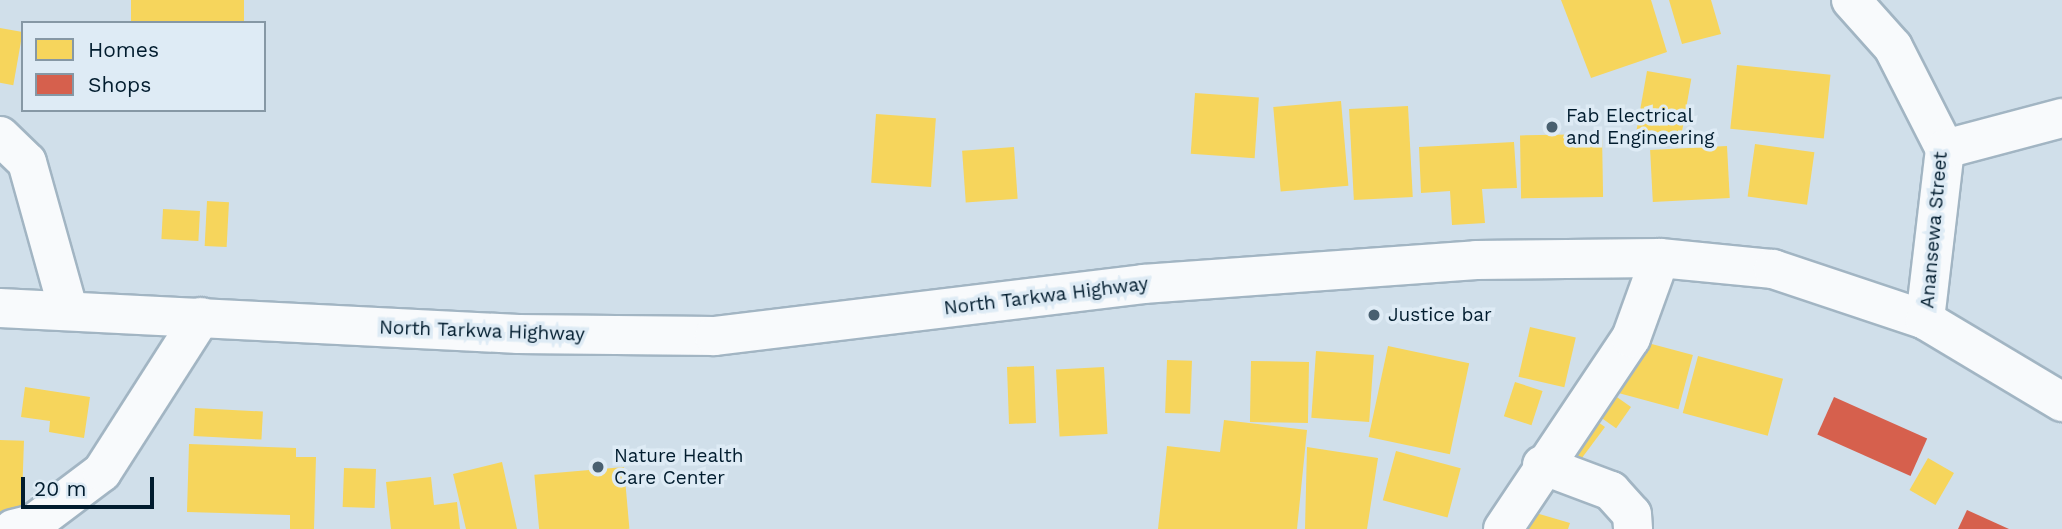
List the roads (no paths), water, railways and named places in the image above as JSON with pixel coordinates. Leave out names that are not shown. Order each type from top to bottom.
[{"type":"main road","name":"Anansewa Street","points":[[1850,0],[1894,47],[1945,149],[1925,320]]},
{"type":"main road","points":[[1945,149],[2062,118]]},
{"type":"main road","points":[[0,136],[27,162],[68,309]]},
{"type":"main road","points":[[1503,529],[1542,465],[1631,338],[1660,258]]},
{"type":"main road","name":"North Tarkwa Highway","points":[[0,308],[68,309],[518,334],[714,336],[1143,284],[1476,260],[1660,258],[1773,269],[1925,320],[2062,402]]},
{"type":"main road","points":[[13,529],[33,524],[102,472],[201,317]]},
{"type":"main road","points":[[1542,465],[1611,491],[1632,514],[1633,529]]},
{"type":"place","name":"Fab Electrical and Engineering","points":[[1552,127]]},
{"type":"place","name":"Justice bar","points":[[1374,315]]},
{"type":"place","name":"Nature Health Care Center","points":[[598,467]]}]
